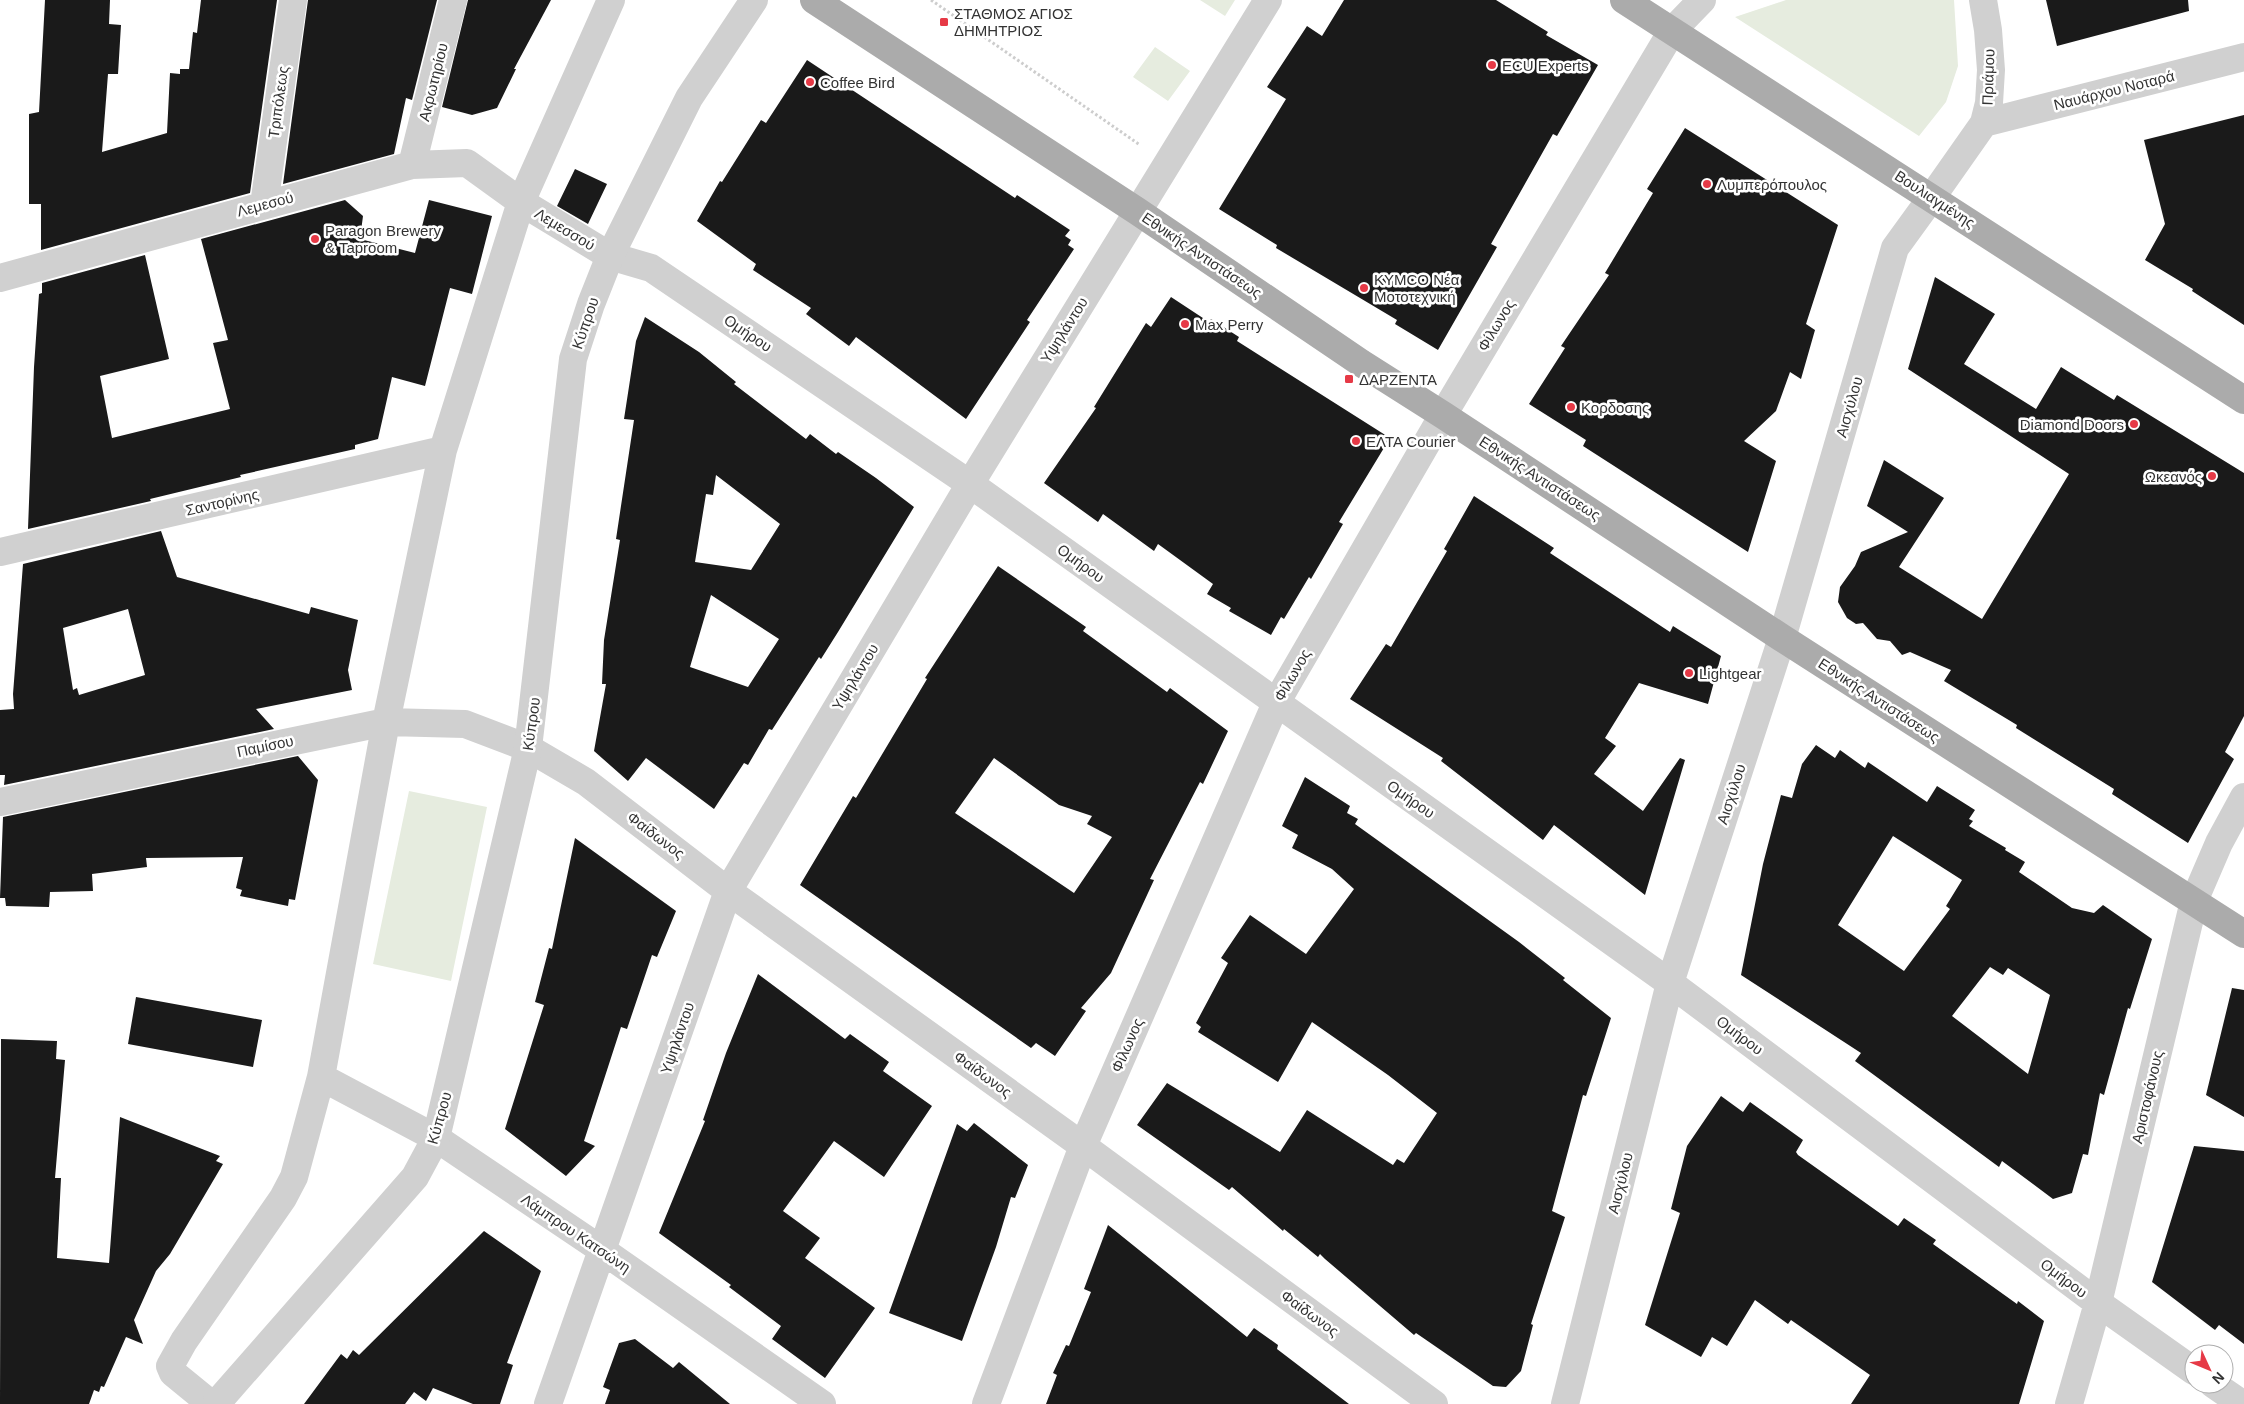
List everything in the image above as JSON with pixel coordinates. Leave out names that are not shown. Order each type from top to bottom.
[{"type":"main road","name":"Εθνικής Αντιστάσεως","points":[[814,0],[1137,211],[1361,363],[1443,414],[1782,638],[2244,934]]},
{"type":"main road","name":"Βουλιαγμένης","points":[[1624,0],[2244,400]]},
{"type":"street","name":"Τριπόλεως","points":[[264,204],[293,0]]},
{"type":"street","name":"Ακρωτηρίου","points":[[412,165],[453,0]]},
{"type":"street","points":[[211,1404],[173,1373],[170,1366],[184,1341],[283,1198],[294,1177],[321,1076],[386,722],[443,450],[520,202],[611,0]]},
{"type":"street","name":"Κύπρου","points":[[216,1404],[415,1177],[436,1138],[528,748],[573,359],[591,304],[610,256],[688,98],[754,0]]},
{"type":"street","name":"Υψηλάντου","points":[[548,1404],[728,892],[970,484],[1268,0]]},
{"type":"street","name":"Φίλωνος","points":[[986,1404],[1083,1146],[1276,702],[1443,414],[1672,31],[1702,0]]},
{"type":"street","name":"Πριάμου","points":[[1932,197],[1984,123],[1989,103],[1991,70],[1988,30],[1983,0]]},
{"type":"street","name":"Ναυάρχου Νοταρά","points":[[1984,123],[2244,57]]},
{"type":"street","name":"Λεμεσού","points":[[0,278],[264,204],[412,165],[468,163],[520,202]]},
{"type":"street","name":"Αισχύλου","points":[[1565,1404],[1670,983],[1782,638],[1895,248],[1932,197]]},
{"type":"street","name":"Λεμεσσού","points":[[520,202],[610,256]]},
{"type":"street","name":"Ομήρου","points":[[610,256],[651,268],[970,484],[1670,983],[2098,1303],[2184,1364]]},
{"type":"street","name":"Σαντορίνης","points":[[0,552],[443,450]]},
{"type":"street","name":"Παμίσου","points":[[0,802],[386,722],[465,724],[528,748]]},
{"type":"street","name":"Φαίδωνος","points":[[528,748],[586,782],[728,892],[1083,1146],[1434,1404]]},
{"type":"street","name":"Αριστοφάνους","points":[[2069,1404],[2098,1303],[2194,901],[2218,843],[2244,797]]},
{"type":"street","name":"Λάμπρου Κατσώνη","points":[[321,1076],[436,1138],[602,1250],[822,1404]]},
{"type":"street","points":[[2228,1394],[2242,1404]]},
{"type":"path","points":[[931,0],[1137,144],[1145,146]]},
{"type":"shaded area","points":[[1200,0],[1235,0],[1225,16]]},
{"type":"shaded area","points":[[1786,0],[1954,0],[1958,66],[1946,102],[1919,136],[1735,17]]},
{"type":"shaded area","points":[[1155,47],[1190,71],[1168,101],[1133,77]]},
{"type":"shaded area","points":[[409,791],[487,807],[451,981],[373,964]]},
{"type":"building","points":[[45,0],[110,0],[109,24],[121,25],[118,74],[108,74],[102,152],[167,133],[170,73],[180,74],[180,69],[189,69],[193,32],[197,33],[201,0],[277,0],[250,193],[41,250],[41,204],[29,204],[29,114],[39,112]]},
{"type":"building","points":[[308,0],[437,0],[412,100],[406,98],[394,154],[283,184]]},
{"type":"building","points":[[468,0],[551,0],[514,69],[516,69],[497,108],[472,115],[442,107]]},
{"type":"building","points":[[1344,0],[1496,0],[1548,32],[1546,35],[1598,65],[1557,136],[1553,134],[1491,244],[1497,247],[1438,350],[1395,324],[1397,320],[1276,248],[1277,245],[1219,209],[1286,99],[1267,87],[1307,26],[1322,36]]},
{"type":"building","points":[[2046,0],[2188,0],[2189,11],[2057,46]]},
{"type":"building","points":[[807,60],[1015,198],[1017,195],[1070,230],[1065,236],[1071,240],[1068,245],[1074,249],[1027,320],[1030,322],[966,419],[856,337],[849,346],[806,314],[811,308],[753,270],[756,264],[697,221],[720,181],[722,182],[761,120],[766,123]]},
{"type":"building","points":[[2244,115],[2244,325],[2192,291],[2193,289],[2145,260],[2165,224],[2144,140]]},
{"type":"building","points":[[1685,128],[1838,225],[1806,324],[1815,330],[1801,379],[1790,372],[1776,411],[1744,441],[1776,461],[1748,552],[1583,446],[1586,440],[1529,404],[1565,348],[1561,346],[1609,275],[1605,273],[1653,193],[1647,189]]},
{"type":"building","points":[[575,169],[607,184],[588,224],[557,206]]},
{"type":"building","points":[[345,200],[363,216],[360,239],[415,253],[429,200],[492,216],[472,294],[450,288],[425,386],[392,377],[378,439],[355,445],[355,449],[240,475],[241,477],[150,499],[151,501],[28,529],[34,367],[39,294],[42,293],[42,283],[145,255],[169,359],[100,376],[112,438],[230,409],[213,343],[228,340],[201,239]]},
{"type":"building","points":[[1935,277],[1995,314],[1964,364],[2036,409],[2061,367],[2114,400],[2117,395],[2244,473],[2244,716],[2225,752],[2234,759],[2188,843],[2112,794],[2114,789],[2016,728],[2017,725],[1944,681],[1951,670],[1910,652],[1902,655],[1890,641],[1877,639],[1863,623],[1856,624],[1847,618],[1838,602],[1840,587],[1855,566],[1861,552],[1908,532],[1867,506],[1884,460],[1944,498],[1899,567],[1982,619],[2069,474],[1908,369]]},
{"type":"building","points":[[1171,297],[1209,322],[1211,319],[1239,337],[1237,341],[1390,438],[1339,522],[1343,524],[1311,579],[1309,577],[1284,619],[1281,617],[1271,635],[1229,611],[1231,608],[1207,594],[1213,584],[1158,544],[1154,551],[1103,514],[1098,522],[1044,483],[1096,408],[1094,407],[1146,323],[1151,327]]},
{"type":"building","points":[[645,317],[699,352],[736,382],[734,384],[806,439],[810,434],[836,454],[838,452],[876,478],[914,507],[821,659],[819,657],[772,730],[769,729],[748,765],[744,763],[714,809],[646,758],[628,781],[594,751],[606,684],[602,684],[604,640],[620,540],[616,539],[634,420],[624,419],[636,341]],"holes":[[[716,475],[780,524],[751,570],[695,562],[706,494],[713,495]],[[711,595],[779,639],[748,687],[690,667]]]},
{"type":"building","points":[[1474,496],[1554,548],[1550,553],[1670,632],[1673,626],[1721,656],[1708,704],[1639,683],[1605,738],[1616,746],[1594,774],[1643,811],[1680,758],[1685,760],[1645,895],[1554,825],[1543,840],[1441,761],[1443,758],[1350,699],[1386,644],[1391,647],[1447,551],[1444,549]]},
{"type":"building","points":[[161,531],[177,577],[309,614],[311,607],[358,620],[348,670],[352,690],[256,709],[274,729],[4,785],[5,775],[0,775],[0,710],[14,709],[13,694],[23,564]],"holes":[[[128,609],[145,675],[79,695],[77,688],[73,690],[63,628]]]},
{"type":"building","points":[[998,566],[1086,627],[1083,631],[1167,692],[1170,688],[1228,731],[1203,784],[1200,782],[1150,879],[1154,880],[1111,973],[1081,1008],[1086,1011],[1055,1056],[1036,1043],[1031,1048],[800,885],[853,796],[856,798],[927,679],[925,678]],"holes":[[[994,758],[1059,805],[1092,816],[1087,824],[1112,837],[1074,893],[955,813]]]},
{"type":"building","points":[[1816,745],[1835,758],[1840,750],[1865,768],[1868,762],[1927,802],[1937,786],[1975,810],[1969,819],[1973,821],[1969,826],[2006,848],[2005,850],[2025,862],[2019,872],[2072,908],[2094,913],[2103,905],[2152,939],[2130,1009],[2128,1008],[2104,1095],[2100,1093],[2088,1155],[2083,1154],[2072,1193],[2053,1199],[2002,1161],[1999,1167],[1855,1061],[1861,1053],[1741,975],[1763,864],[1781,795],[1792,798],[1802,764]],"holes":[[[1893,836],[1962,880],[1946,906],[1950,909],[1904,971],[1838,925]],[[1990,967],[2003,975],[2008,968],[2050,995],[2028,1074],[1952,1016]]]},
{"type":"building","points":[[298,756],[318,780],[295,900],[289,899],[288,906],[240,896],[242,890],[236,888],[243,857],[146,858],[147,867],[92,874],[93,891],[50,892],[49,907],[6,906],[5,898],[0,898],[3,817]]},
{"type":"building","points":[[1305,777],[1350,806],[1347,813],[1358,819],[1355,824],[1519,942],[1565,978],[1563,980],[1611,1018],[1586,1096],[1583,1095],[1552,1211],[1565,1217],[1531,1324],[1533,1325],[1521,1371],[1506,1387],[1493,1386],[1416,1333],[1414,1335],[1320,1254],[1318,1257],[1284,1229],[1283,1231],[1232,1187],[1229,1190],[1137,1125],[1167,1083],[1280,1152],[1307,1110],[1393,1165],[1397,1159],[1404,1163],[1437,1113],[1388,1075],[1312,1022],[1278,1082],[1198,1032],[1201,1027],[1196,1023],[1228,963],[1221,958],[1250,915],[1306,954],[1354,889],[1332,869],[1292,848],[1298,835],[1282,826]]},
{"type":"building","points":[[575,838],[676,911],[657,957],[652,955],[627,1029],[621,1027],[584,1141],[595,1146],[566,1176],[505,1129],[544,1005],[535,1002],[549,948],[552,949]]},
{"type":"building","points":[[758,974],[845,1039],[850,1034],[889,1062],[883,1071],[932,1106],[884,1177],[834,1141],[783,1211],[820,1238],[805,1258],[875,1308],[825,1378],[772,1339],[781,1326],[729,1287],[731,1285],[659,1233],[705,1121],[703,1120],[726,1053]]},
{"type":"building","points":[[2232,988],[2244,990],[2244,1117],[2206,1095]]},
{"type":"building","points":[[136,997],[262,1020],[253,1067],[128,1044]]},
{"type":"building","points":[[1,1039],[57,1041],[56,1059],[65,1060],[55,1178],[61,1178],[57,1258],[109,1263],[120,1117],[220,1156],[216,1161],[223,1164],[170,1254],[156,1271],[134,1320],[143,1344],[126,1337],[104,1387],[101,1386],[99,1392],[94,1390],[89,1404],[0,1404]]},
{"type":"building","points":[[1721,1096],[1743,1112],[1750,1102],[1803,1140],[1796,1152],[1798,1155],[1898,1226],[1904,1218],[1936,1240],[1933,1244],[2017,1304],[2018,1301],[2044,1321],[2019,1404],[1851,1404],[1870,1375],[1791,1320],[1788,1324],[1755,1300],[1727,1346],[1712,1337],[1701,1357],[1645,1325],[1680,1213],[1671,1209],[1687,1146]]},
{"type":"building","points":[[974,1123],[1028,1165],[1015,1198],[1011,1197],[996,1247],[962,1341],[889,1313],[957,1124],[967,1131]]},
{"type":"building","points":[[2194,1146],[2244,1151],[2244,1344],[2219,1325],[2215,1330],[2152,1282]]},
{"type":"building","points":[[1108,1225],[1247,1337],[1254,1328],[1278,1345],[1277,1349],[1349,1404],[1046,1404],[1057,1375],[1053,1373],[1066,1345],[1069,1346],[1091,1292],[1084,1289]]},
{"type":"building","points":[[484,1231],[541,1271],[507,1363],[513,1365],[500,1404],[473,1404],[433,1388],[426,1401],[414,1392],[405,1404],[304,1404],[341,1354],[347,1359],[353,1350],[359,1355]]},
{"type":"building","points":[[635,1339],[673,1368],[679,1362],[730,1404],[605,1404],[610,1390],[603,1387],[619,1343]]},
{"type":"place","name":"ΣΤΑΘΜΟΣ ΑΓΙΟΣ ΔΗΜΗΤΡΙΟΣ","points":[[944,22]]},
{"type":"place","name":"ECU Experts","points":[[1492,65]]},
{"type":"place","name":"Coffee Bird","points":[[810,82]]},
{"type":"place","name":"Λυμπερόπουλος","points":[[1707,184]]},
{"type":"place","name":"Paragon Brewery & Taproom","points":[[315,239]]},
{"type":"place","name":"KYMCO Νέα Μοτοτεχνική","points":[[1364,288]]},
{"type":"place","name":"Max Perry","points":[[1185,324]]},
{"type":"place","name":"ΔΑΡΖΕΝΤΑ","points":[[1349,379]]},
{"type":"place","name":"Κορδοσης","points":[[1571,407]]},
{"type":"place","name":"Diamond Doors","points":[[2134,424]]},
{"type":"place","name":"ΕΛΤΑ Courier","points":[[1356,441]]},
{"type":"place","name":"Ωκεανός","points":[[2212,476]]},
{"type":"place","name":"Lightgear","points":[[1689,673]]}]
